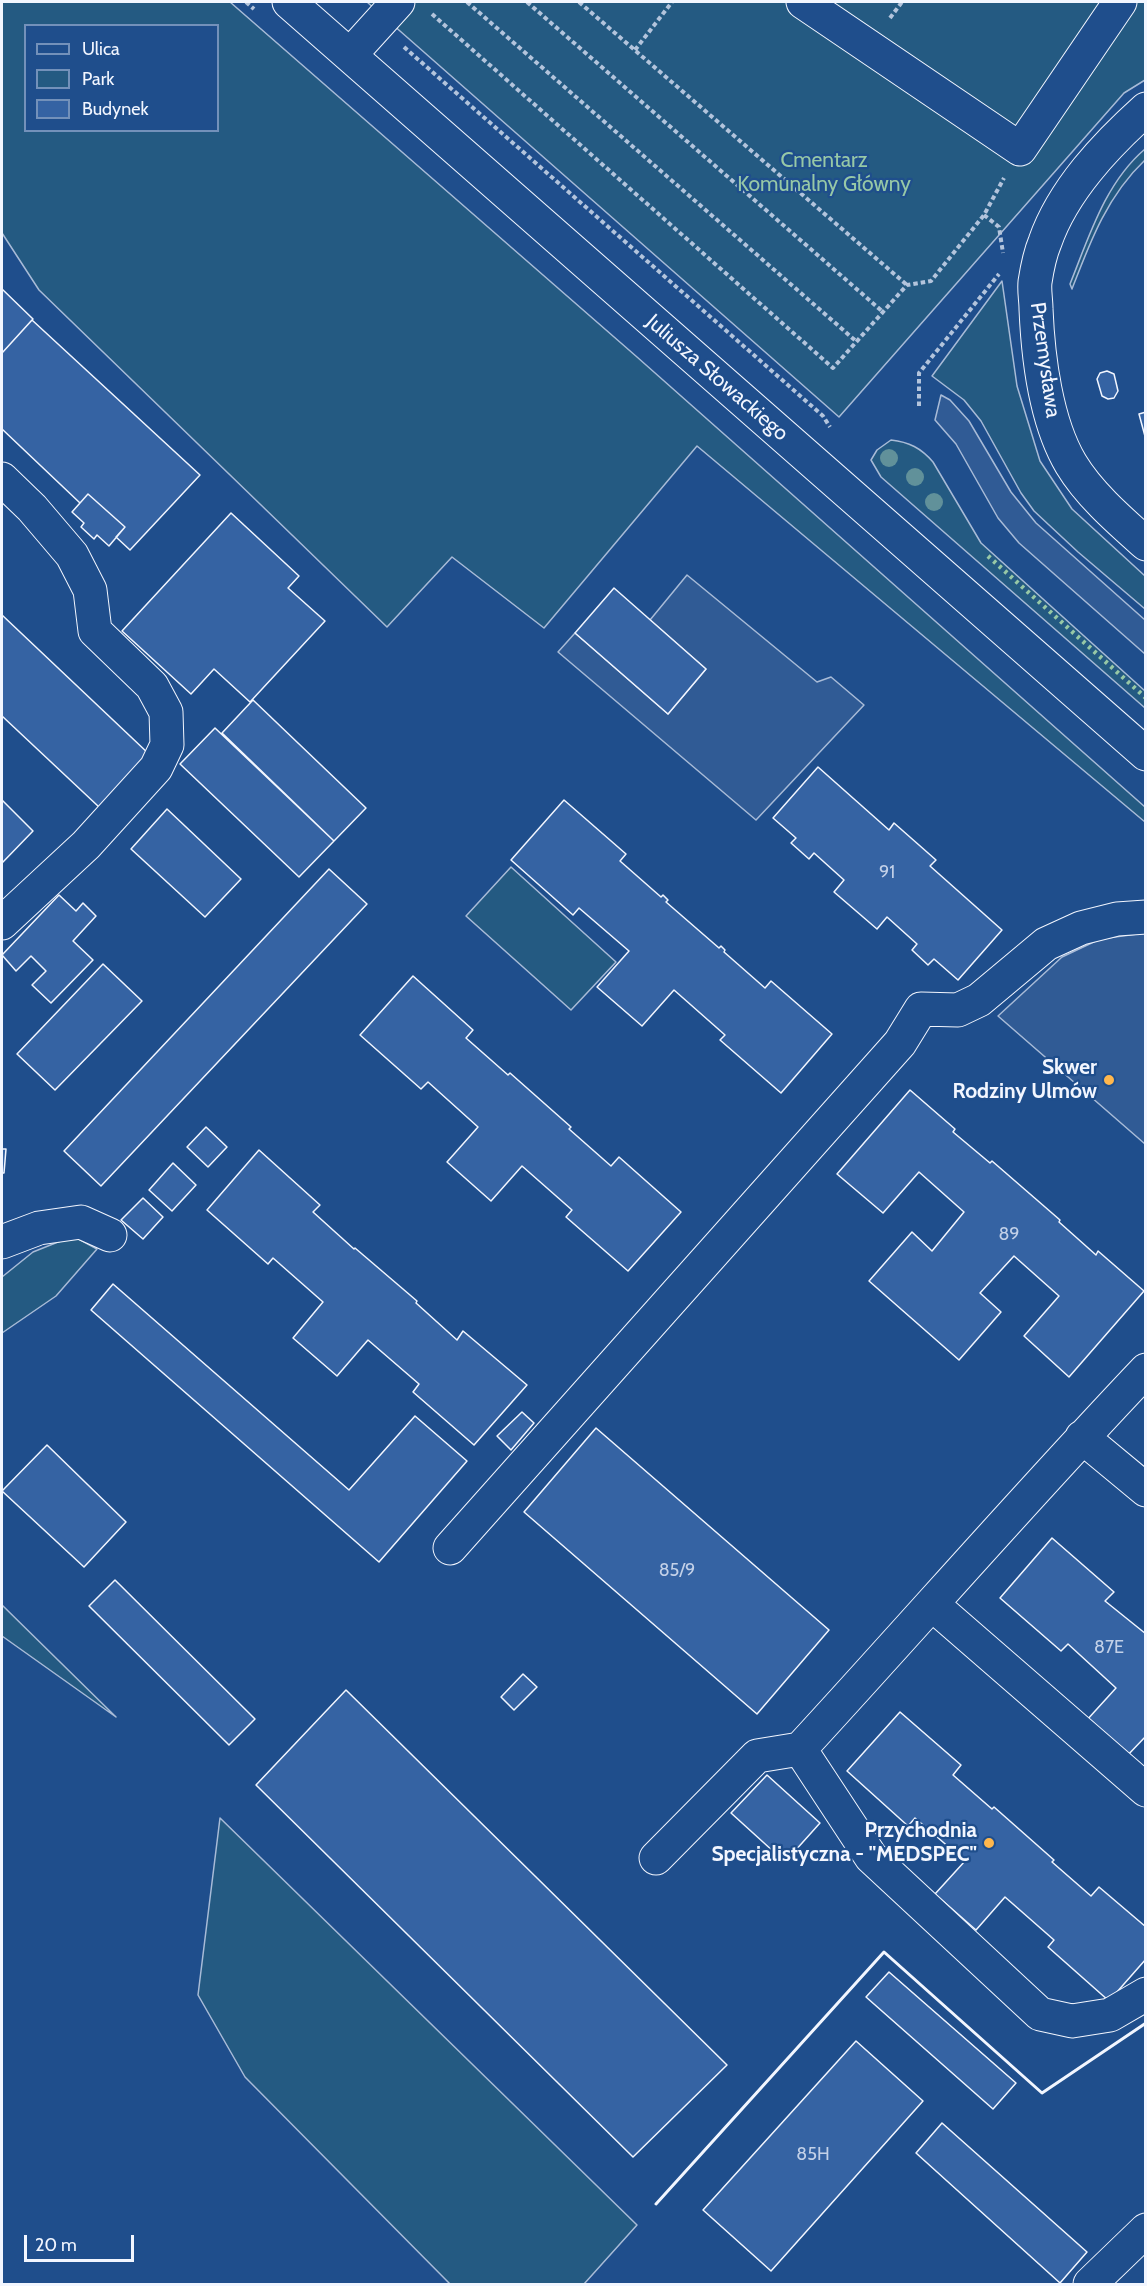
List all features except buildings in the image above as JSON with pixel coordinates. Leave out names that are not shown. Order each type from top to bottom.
[{"type":"street","name":"Juliusza Słowackiego","points":[[289,2],[1146,754]]},
{"type":"street","points":[[803,2],[1020,149],[1120,2]]},
{"type":"street","points":[[350,55],[401,12]]},
{"type":"street","name":"Przemysława","points":[[1146,109],[1120,131],[1062,205],[1044,242],[1035,283],[1037,332],[1056,431],[1071,464],[1094,493],[1146,544]]},
{"type":"street","points":[[2,479],[32,508],[72,555],[90,590],[95,631],[152,686],[166,712],[167,745],[156,768],[86,846],[2,923]]},
{"type":"street","points":[[450,1548],[900,1043],[921,1008],[958,1010],[979,1000],[1046,944],[1081,928],[1117,919],[1146,917]]},
{"type":"street","points":[[2,1242],[39,1228],[81,1222],[110,1235]]},
{"type":"street","points":[[656,1858],[757,1756],[800,1749],[933,1605],[1082,1437],[1146,1370]]},
{"type":"street","points":[[1082,1437],[1146,1490]]},
{"type":"street","points":[[933,1605],[1146,1790]]},
{"type":"street","points":[[800,1749],[871,1857],[1040,2014],[1072,2020],[1110,2015],[1146,1994]]},
{"type":"street","points":[[1090,2284],[1146,2230]]},
{"type":"path","points":[[467,2],[857,342]]},
{"type":"path","points":[[527,2],[883,312]]},
{"type":"path","points":[[579,2],[907,285]]},
{"type":"path","points":[[635,50],[672,2]]},
{"type":"path","points":[[401,12],[833,368],[907,285],[931,281],[984,215],[999,227],[1004,256]]},
{"type":"path","points":[[401,12],[823,416],[833,432]]},
{"type":"path","points":[[919,406],[919,373],[1005,266]]},
{"type":"green space","points":[[2,2],[230,2],[637,357],[1145,807],[1145,822],[697,446],[544,628],[452,557],[387,627],[39,290],[2,233]]},
{"type":"green space","name":"Cmentarz Komunalny Główny","points":[[367,2],[1145,2],[1145,80],[1124,93],[839,417]]},
{"type":"green space","points":[[1145,149],[1145,160],[1120,189],[1101,220],[1072,289],[1070,284],[1109,194],[1131,163]]},
{"type":"green space","points":[[1002,281],[1017,386],[1040,461],[1072,509],[1145,576],[1145,609],[1034,511],[1021,493],[981,421],[964,400],[932,376]]},
{"type":"green space","points":[[891,440],[914,446],[933,462],[981,543],[1145,691],[1145,708],[881,477],[871,460],[877,450]]},
{"type":"green space","points":[[511,867],[616,962],[571,1010],[466,916]]},
{"type":"green space","points":[[73,1236],[97,1249],[56,1296],[2,1333],[2,1277],[33,1252]]},
{"type":"green space","points":[[2,1605],[116,1717],[2,1636]]},
{"type":"green space","points":[[220,1818],[637,2225],[584,2284],[450,2284],[245,2077],[198,1995]]},
{"type":"shaded area","points":[[941,395],[950,400],[969,421],[1011,492],[1036,523],[1145,620],[1145,654],[1019,543],[998,518],[956,444],[935,420]]},
{"type":"shaded area","points":[[687,575],[817,682],[831,677],[864,705],[756,820],[558,652],[575,633],[668,714],[706,669],[650,620]]},
{"type":"shaded area","name":"Skwer Rodziny Ulmów","points":[[1145,933],[1145,1144],[998,1016],[1062,957],[1100,939]]},
{"type":"hedge","points":[[988,556],[1146,698]]},
{"type":"wall","points":[[656,2204],[884,1952],[1042,2093],[1146,2023]]},
{"type":"place","name":"Skwer Rodziny Ulmów","points":[[1109,1080]]},
{"type":"place","name":"Przychodnia Specjalistyczna - \"MEDSPEC\"","points":[[989,1843]]}]
